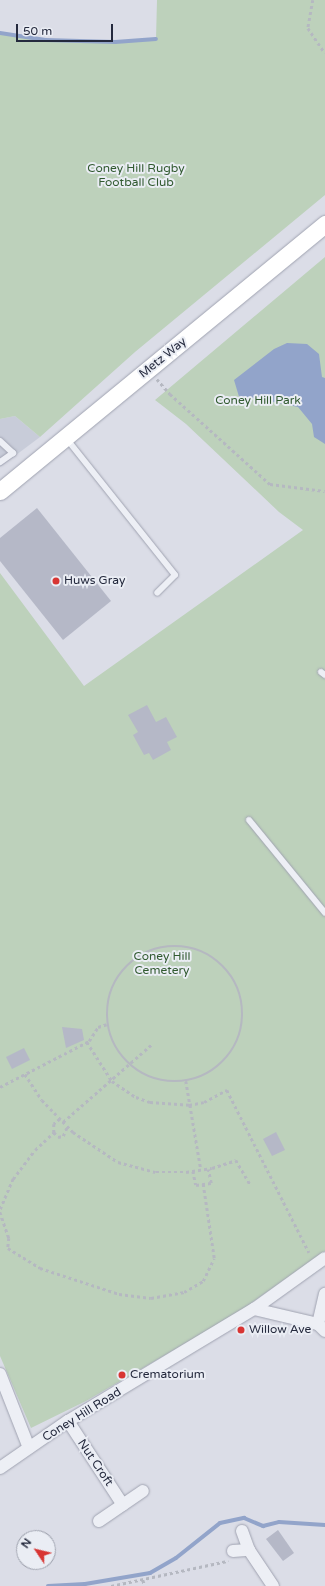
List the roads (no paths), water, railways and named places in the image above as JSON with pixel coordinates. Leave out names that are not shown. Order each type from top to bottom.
[{"type":"street","name":"Metz Way","points":[[0,491],[325,224]]},
{"type":"street","name":"Coney Hill Road","points":[[0,1468],[68,1421],[254,1310],[325,1258]]},
{"type":"street","points":[[254,1310],[322,1327],[325,1294]]},
{"type":"street","points":[[0,1374],[29,1448]]},
{"type":"street","name":"Nut Croft","points":[[68,1421],[123,1505]]},
{"type":"street","points":[[99,1522],[143,1491]]},
{"type":"street","points":[[242,1532],[249,1550],[273,1586]]},
{"type":"street","points":[[233,1551],[249,1550]]},
{"type":"lane","points":[[65,437],[175,575],[157,593]]},
{"type":"lane","points":[[0,462],[13,452],[1,441]]},
{"type":"lane","points":[[249,820],[325,913]]},
{"type":"water","points":[[287,343],[307,344],[319,354],[322,377],[325,378],[325,444],[314,437],[312,424],[298,407],[254,398],[240,400],[234,380],[274,349]]},
{"type":"waterway","points":[[0,33],[45,40],[115,42],[156,39]]},
{"type":"waterway","points":[[48,1586],[85,1584],[150,1573],[176,1558],[220,1523],[244,1518],[263,1526],[279,1522],[325,1525]]},
{"type":"place","name":"Huws Gray","points":[[56,581]]},
{"type":"place","name":"Willow Ave","points":[[241,1330]]},
{"type":"place","name":"Crematorium","points":[[122,1375]]},
{"type":"park label","name":"Coney Hill Rugby Football Club","points":[[136,176]]},
{"type":"park label","name":"Coney Hill Park","points":[[258,401]]},
{"type":"park label","name":"Coney Hill Cemetery","points":[[162,964]]}]
